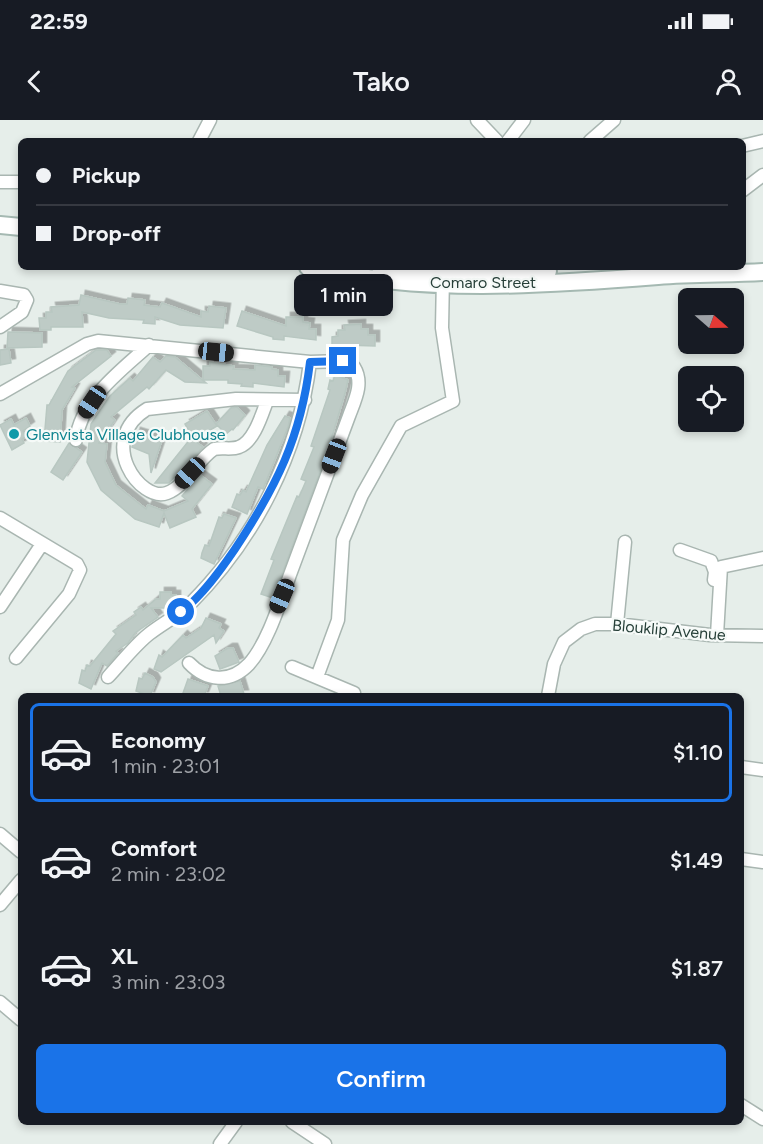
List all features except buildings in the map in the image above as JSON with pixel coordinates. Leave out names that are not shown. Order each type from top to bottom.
[{"type":"street","points":[[201,138],[210,120]]},
{"type":"street","points":[[477,120],[494,138]]},
{"type":"street","points":[[510,138],[524,120]]},
{"type":"street","points":[[593,138],[614,120]]},
{"type":"street","points":[[746,145],[763,141]]},
{"type":"street","points":[[746,188],[763,175]]},
{"type":"street","points":[[0,182],[18,182]]},
{"type":"street","points":[[0,225],[18,227]]},
{"type":"street","name":"Comaro Street","points":[[324,270],[339,273],[443,274],[611,281],[659,276],[763,272]]},
{"type":"street","name":"Comaro Street","points":[[407,270],[443,274]]},
{"type":"street","points":[[317,677],[338,620],[343,540],[362,495],[401,426],[453,401],[442,328],[443,274]]},
{"type":"street","points":[[0,291],[24,295],[27,300],[22,312],[0,327]]},
{"type":"street","points":[[0,393],[91,342],[150,345],[310,362],[334,360],[349,364],[357,372],[358,389],[282,596],[252,659],[231,676],[211,678],[189,663]]},
{"type":"street","points":[[76,440],[79,423],[92,402],[150,345]]},
{"type":"street","points":[[108,677],[148,635],[189,606],[221,569],[267,500],[290,448],[305,400],[310,362]]},
{"type":"street","points":[[267,401],[259,422],[245,443],[237,448],[214,449],[170,492],[160,495],[153,493],[133,476],[124,461],[122,446],[126,431],[147,409],[236,399],[305,400]]},
{"type":"street","points":[[0,518],[77,564],[80,573],[69,594],[16,658]]},
{"type":"street","points":[[617,624],[625,542]]},
{"type":"street","points":[[0,607],[42,544]]},
{"type":"street","points":[[680,550],[711,561],[713,565],[713,635]]},
{"type":"street","points":[[713,635],[721,567],[763,558]]},
{"type":"street","name":"Blouklip Avenue","points":[[549,693],[554,664],[564,642],[586,627],[617,624],[713,635],[763,636]]},
{"type":"street","points":[[292,667],[354,693]]},
{"type":"street","points":[[744,767],[763,770]]},
{"type":"street","points":[[0,834],[18,849]]},
{"type":"street","points":[[744,859],[763,862]]},
{"type":"street","points":[[0,905],[18,884]]},
{"type":"street","points":[[0,1002],[18,1017]]},
{"type":"street","points":[[744,1107],[763,1119]]},
{"type":"street","points":[[220,1144],[234,1125]]},
{"type":"street","points":[[296,1125],[325,1144]]},
{"type":"place","name":"Glenvista Village Clubhouse","points":[[14,434]]},
{"type":"route","points":[[181,612],[221,569],[272,491],[303,409],[310,362],[343,361]]}]
